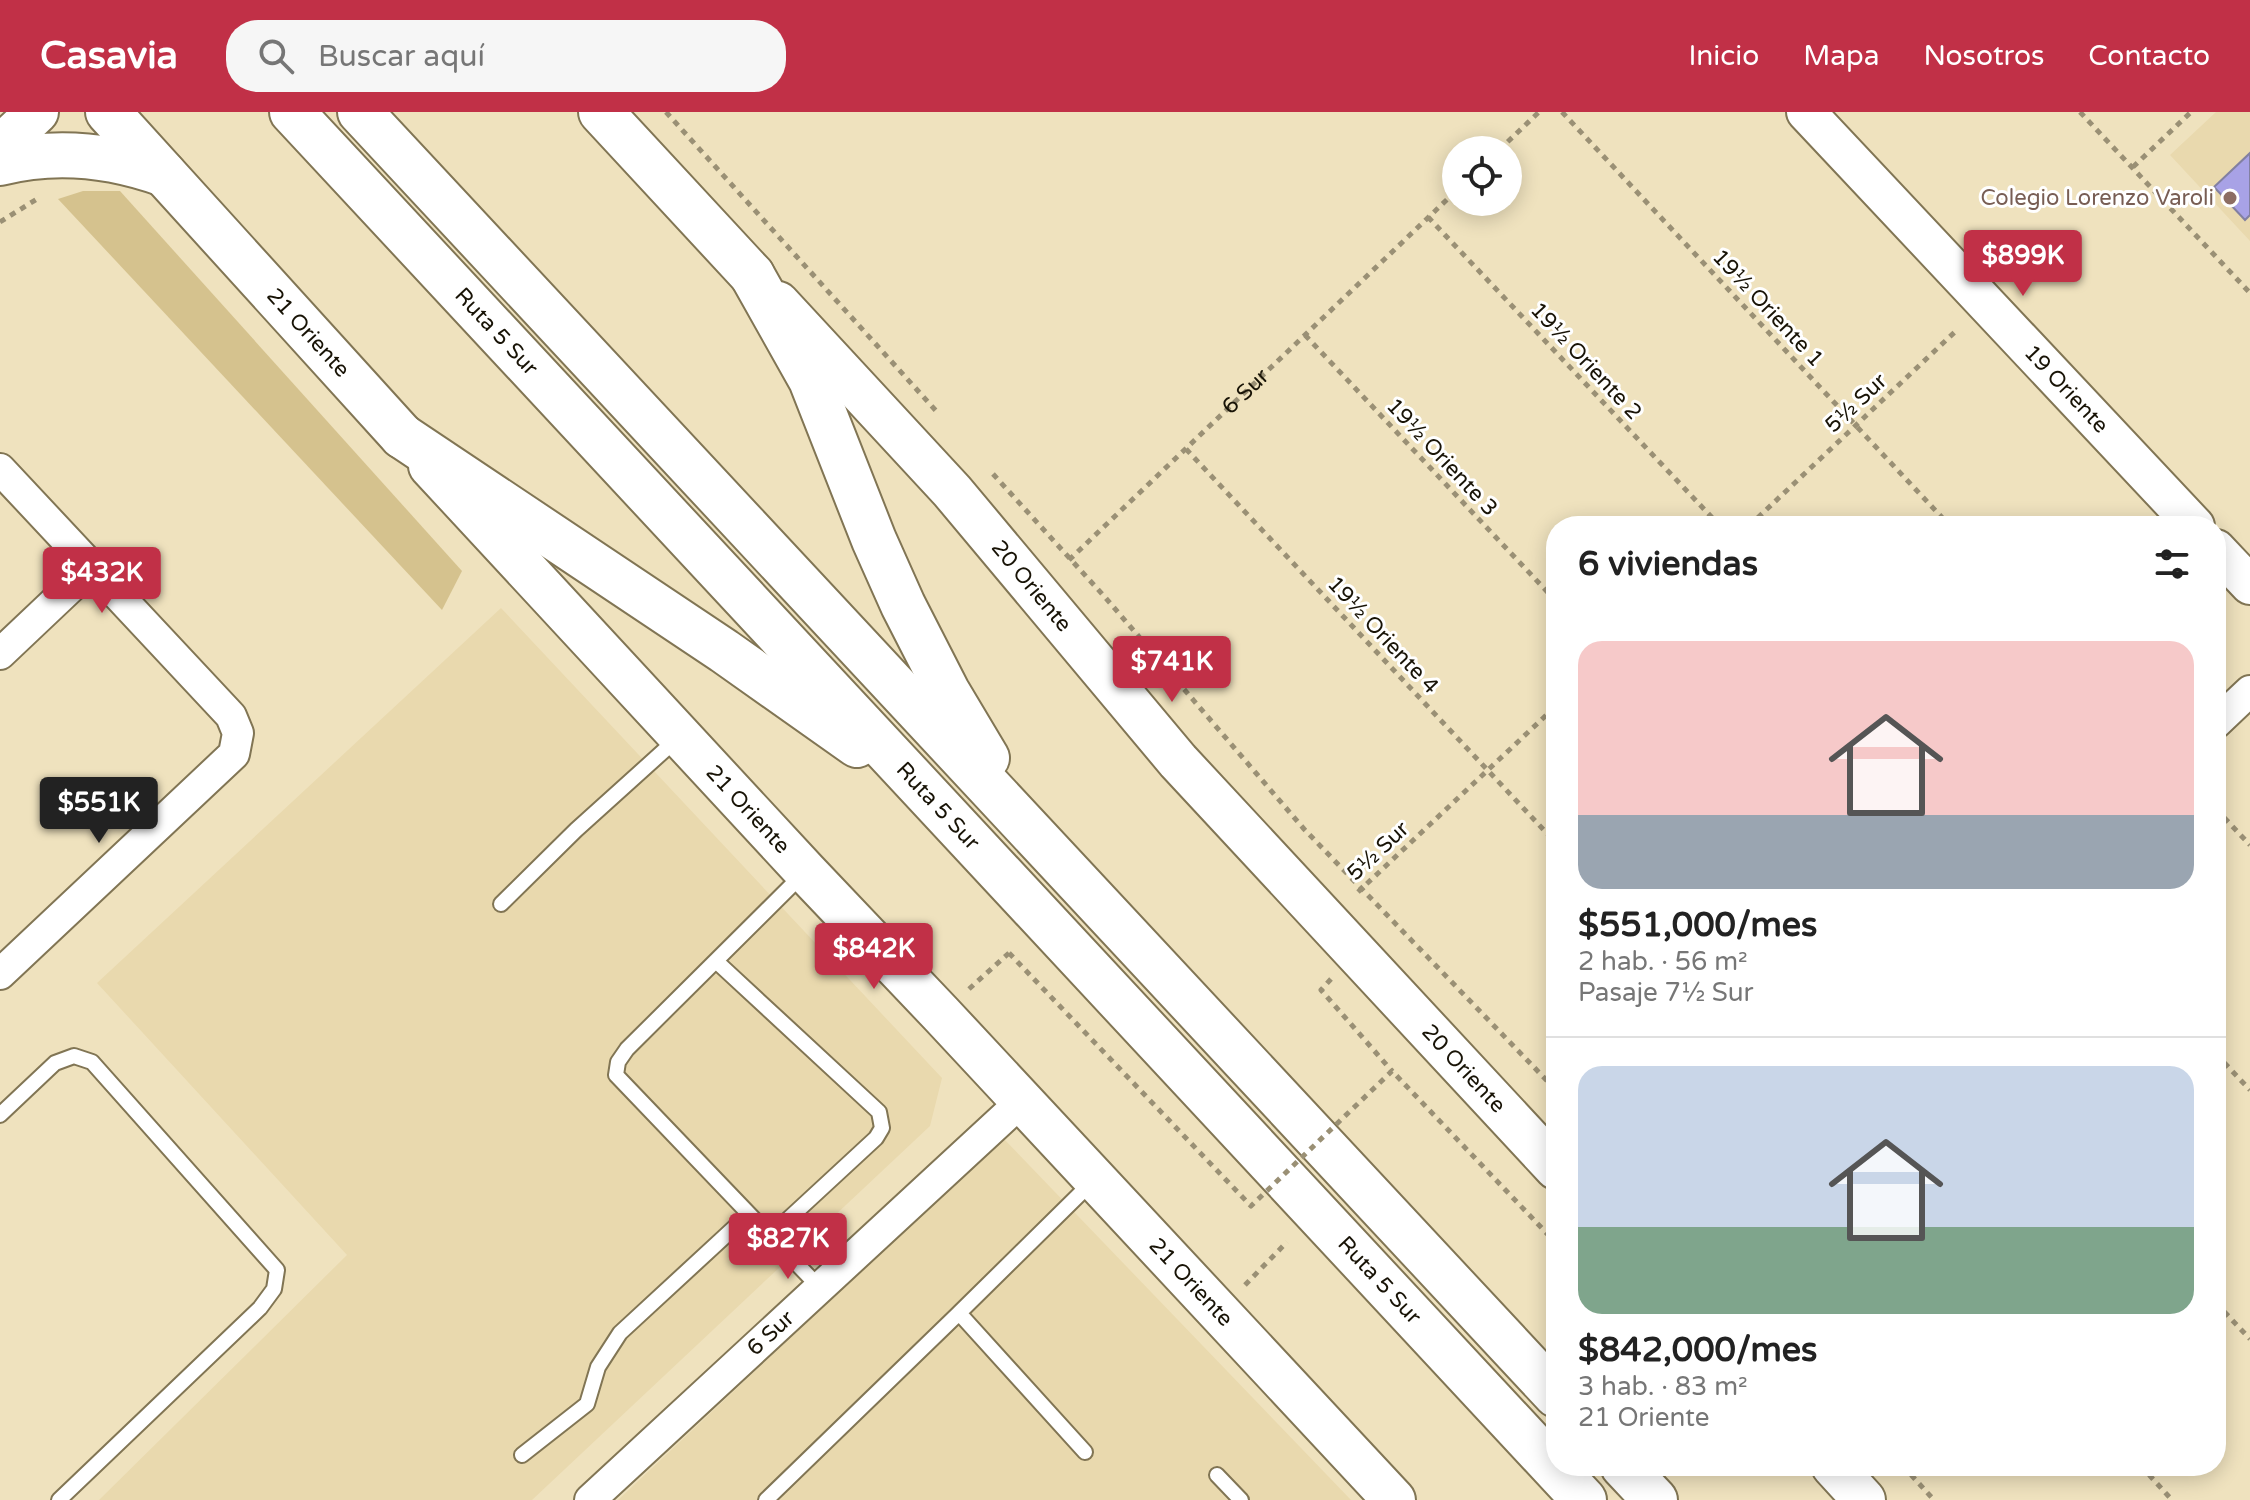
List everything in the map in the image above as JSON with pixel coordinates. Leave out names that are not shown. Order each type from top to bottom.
[{"type":"main road","points":[[0,147],[37,112]]},
{"type":"main road","name":"21 Oriente","points":[[108,112],[402,436],[1394,1500]]},
{"type":"main road","name":"Ruta 5 Sur","points":[[292,112],[1546,1459]]},
{"type":"main road","points":[[360,112],[1546,1384]]},
{"type":"main road","name":"20 Oriente","points":[[601,112],[952,491],[1178,761],[1546,1157]]},
{"type":"main road","points":[[0,163],[44,156],[79,155],[119,160],[164,174]]},
{"type":"main road","points":[[752,275],[811,380],[874,540],[908,616],[947,691],[1034,835]]},
{"type":"main road","points":[[402,436],[773,685],[876,759],[952,820]]},
{"type":"main road","name":"Ruta 5 Sur","points":[[1562,1476],[1584,1500]]},
{"type":"main road","points":[[1632,1476],[1655,1500]]},
{"type":"main road","points":[[1842,1476],[1864,1500]]},
{"type":"street","name":"19 Oriente","points":[[1806,112],[2186,516]]},
{"type":"street","points":[[0,469],[231,716],[238,733],[234,754],[0,974]]},
{"type":"street","points":[[2226,560],[2250,585]]},
{"type":"street","points":[[0,654],[93,566]]},
{"type":"street","points":[[2226,714],[2250,691]]},
{"type":"street","name":"6 Sur","points":[[590,1500],[1022,1101]]},
{"type":"lane","points":[[501,904],[576,830],[682,735]]},
{"type":"lane","points":[[806,872],[627,1049],[618,1062],[616,1075],[820,1288]]},
{"type":"lane","points":[[717,962],[879,1112],[882,1121],[876,1138],[770,1236]]},
{"type":"lane","points":[[0,1115],[55,1063],[74,1056],[92,1062],[277,1270],[274,1289],[260,1308],[59,1500]]},
{"type":"lane","points":[[766,1500],[1095,1179]]},
{"type":"lane","points":[[522,1455],[587,1404],[598,1367],[620,1333],[749,1214]]},
{"type":"lane","points":[[959,1313],[1085,1452]]},
{"type":"lane","points":[[1217,1475],[1241,1500]]},
{"type":"path","points":[[666,112],[943,418]]},
{"type":"path","points":[[1514,136],[1539,112]]},
{"type":"path","name":"19½ Oriente 1","points":[[1562,112],[1941,516]]},
{"type":"path","points":[[2080,112],[2250,293]]},
{"type":"path","points":[[2133,167],[2191,112]]},
{"type":"path","name":"6 Sur","points":[[1036,591],[1442,204]]},
{"type":"path","name":"19½ Oriente 2","points":[[1428,217],[1711,516]]},
{"type":"path","name":"5½ Sur","points":[[1760,516],[1985,303]]},
{"type":"path","name":"19½ Oriente 3","points":[[1305,335],[1546,590]]},
{"type":"path","name":"19½ Oriente 4","points":[[1186,449],[1546,832]]},
{"type":"path","points":[[985,465],[1304,829],[1546,1080]]},
{"type":"path","name":"5½ Sur","points":[[1327,921],[1546,715]]},
{"type":"path","points":[[2226,820],[2250,845]]},
{"type":"path","points":[[941,1014],[1009,953],[1251,1206],[1392,1071]]},
{"type":"path","points":[[1344,1014],[1392,1071],[1546,1233]]},
{"type":"path","points":[[2226,1065],[2250,1090]]},
{"type":"path","points":[[1218,1311],[1288,1243]]},
{"type":"path","points":[[2226,1314],[2250,1339]]},
{"type":"path","points":[[1912,1476],[1934,1500]]},
{"type":"path","points":[[2150,1476],[2172,1500]]},
{"type":"shaded area","name":"Colegio Lorenzo Varoli","points":[[2216,112],[2250,112],[2250,241],[2170,155]]},
{"type":"shaded area","points":[[83,191],[120,191],[462,571],[442,610],[58,199]]},
{"type":"shaded area","points":[[501,608],[942,1078],[930,1126],[532,1500],[99,1500],[347,1255],[97,983]]},
{"type":"shaded area","points":[[1003,1138],[1351,1500],[618,1500]]},
{"type":"building","points":[[2250,153],[2250,215],[2245,220],[2214,187]]},
{"type":"place","name":"Colegio Lorenzo Varoli","points":[[2230,198]]}]
